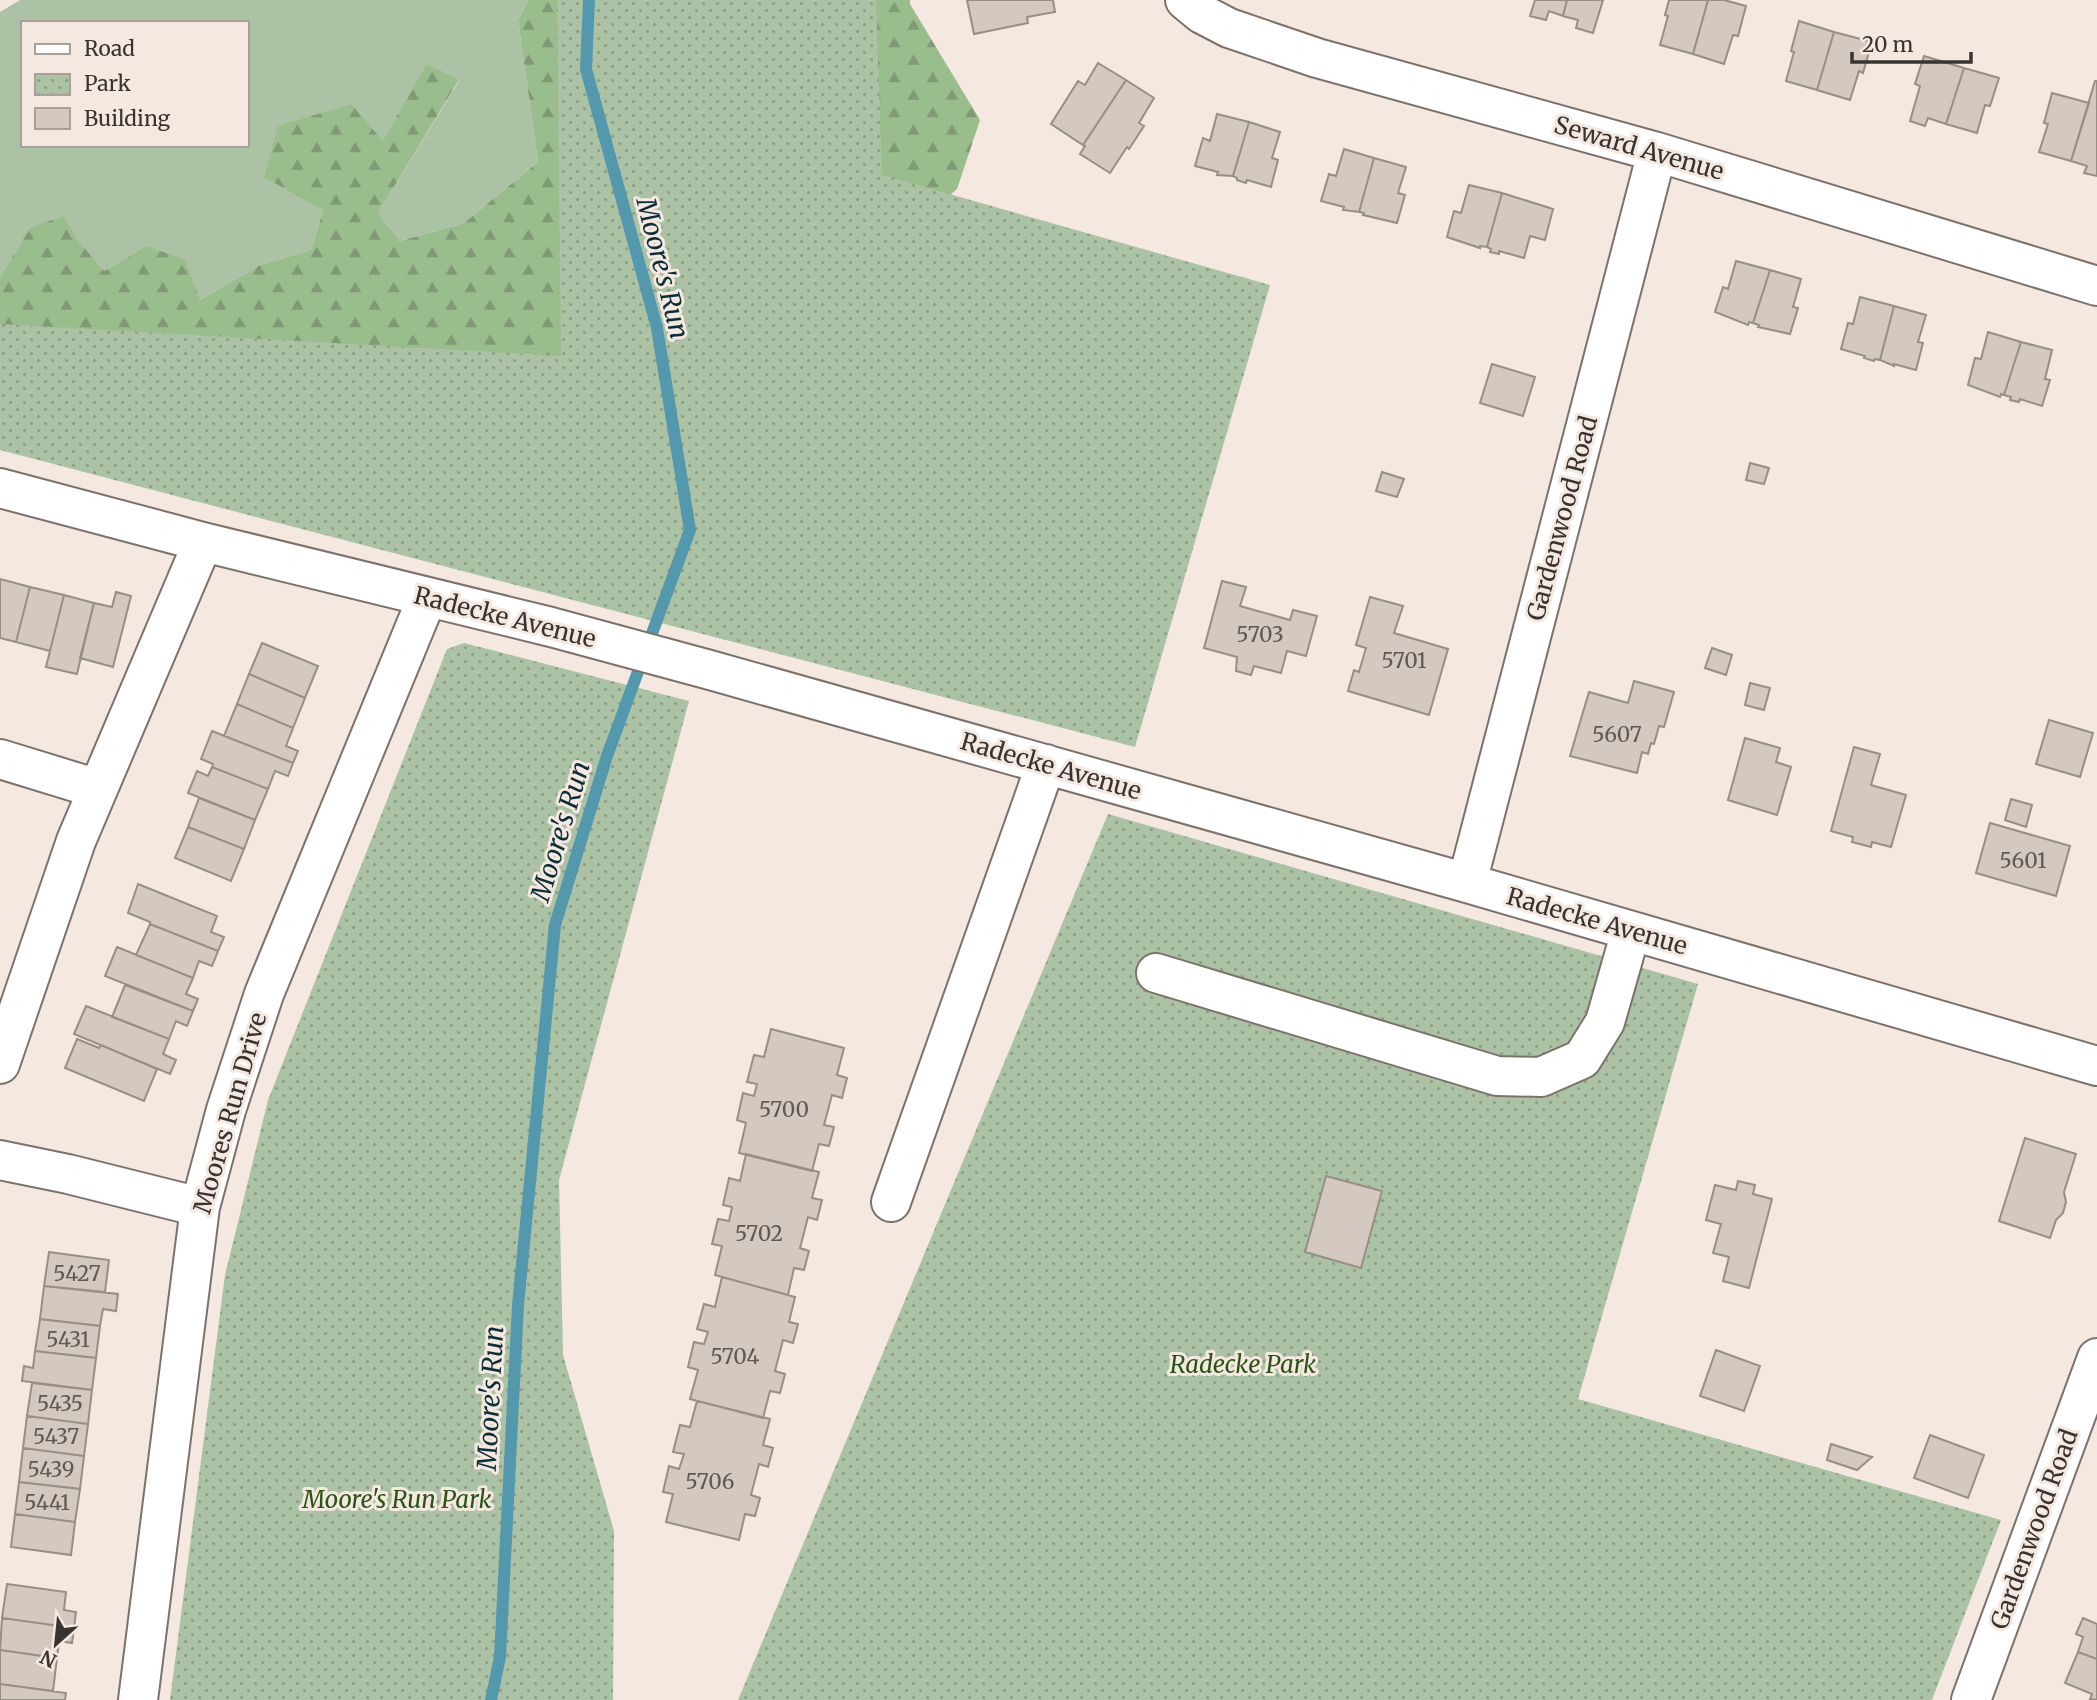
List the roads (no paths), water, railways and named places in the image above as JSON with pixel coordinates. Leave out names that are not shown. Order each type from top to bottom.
[{"type":"street","name":"Seward Avenue","points":[[1185,0],[1202,14],[1229,27],[1317,58],[1657,152],[2097,286]]},
{"type":"street","name":"Gardenwood Road","points":[[1467,883],[1657,152]]},
{"type":"street","name":"Radecke Avenue","points":[[0,488],[551,627],[710,670],[1467,883],[2097,1066]]},
{"type":"street","points":[[0,1063],[76,841],[203,541]]},
{"type":"street","name":"Moores Run Drive","points":[[138,1700],[200,1207],[226,1110],[264,994],[427,597]]},
{"type":"street","points":[[0,759],[98,789]]},
{"type":"street","points":[[891,1202],[1046,764]]},
{"type":"street","points":[[1156,973],[1497,1076],[1541,1077],[1582,1059],[1605,1022],[1631,931]]},
{"type":"street","points":[[0,1160],[200,1207]]},
{"type":"street","name":"Gardenwood Road","points":[[1971,1700],[2097,1358]]},
{"type":"waterway","name":"Moore's Run","points":[[491,1700],[500,1657],[518,1305],[555,925],[607,756],[690,530],[657,328],[586,69],[589,0]]},
{"type":"park label","name":"Radecke Park","points":[[1243,1364]]},
{"type":"park label","name":"Moore's Run Park","points":[[397,1499]]}]
